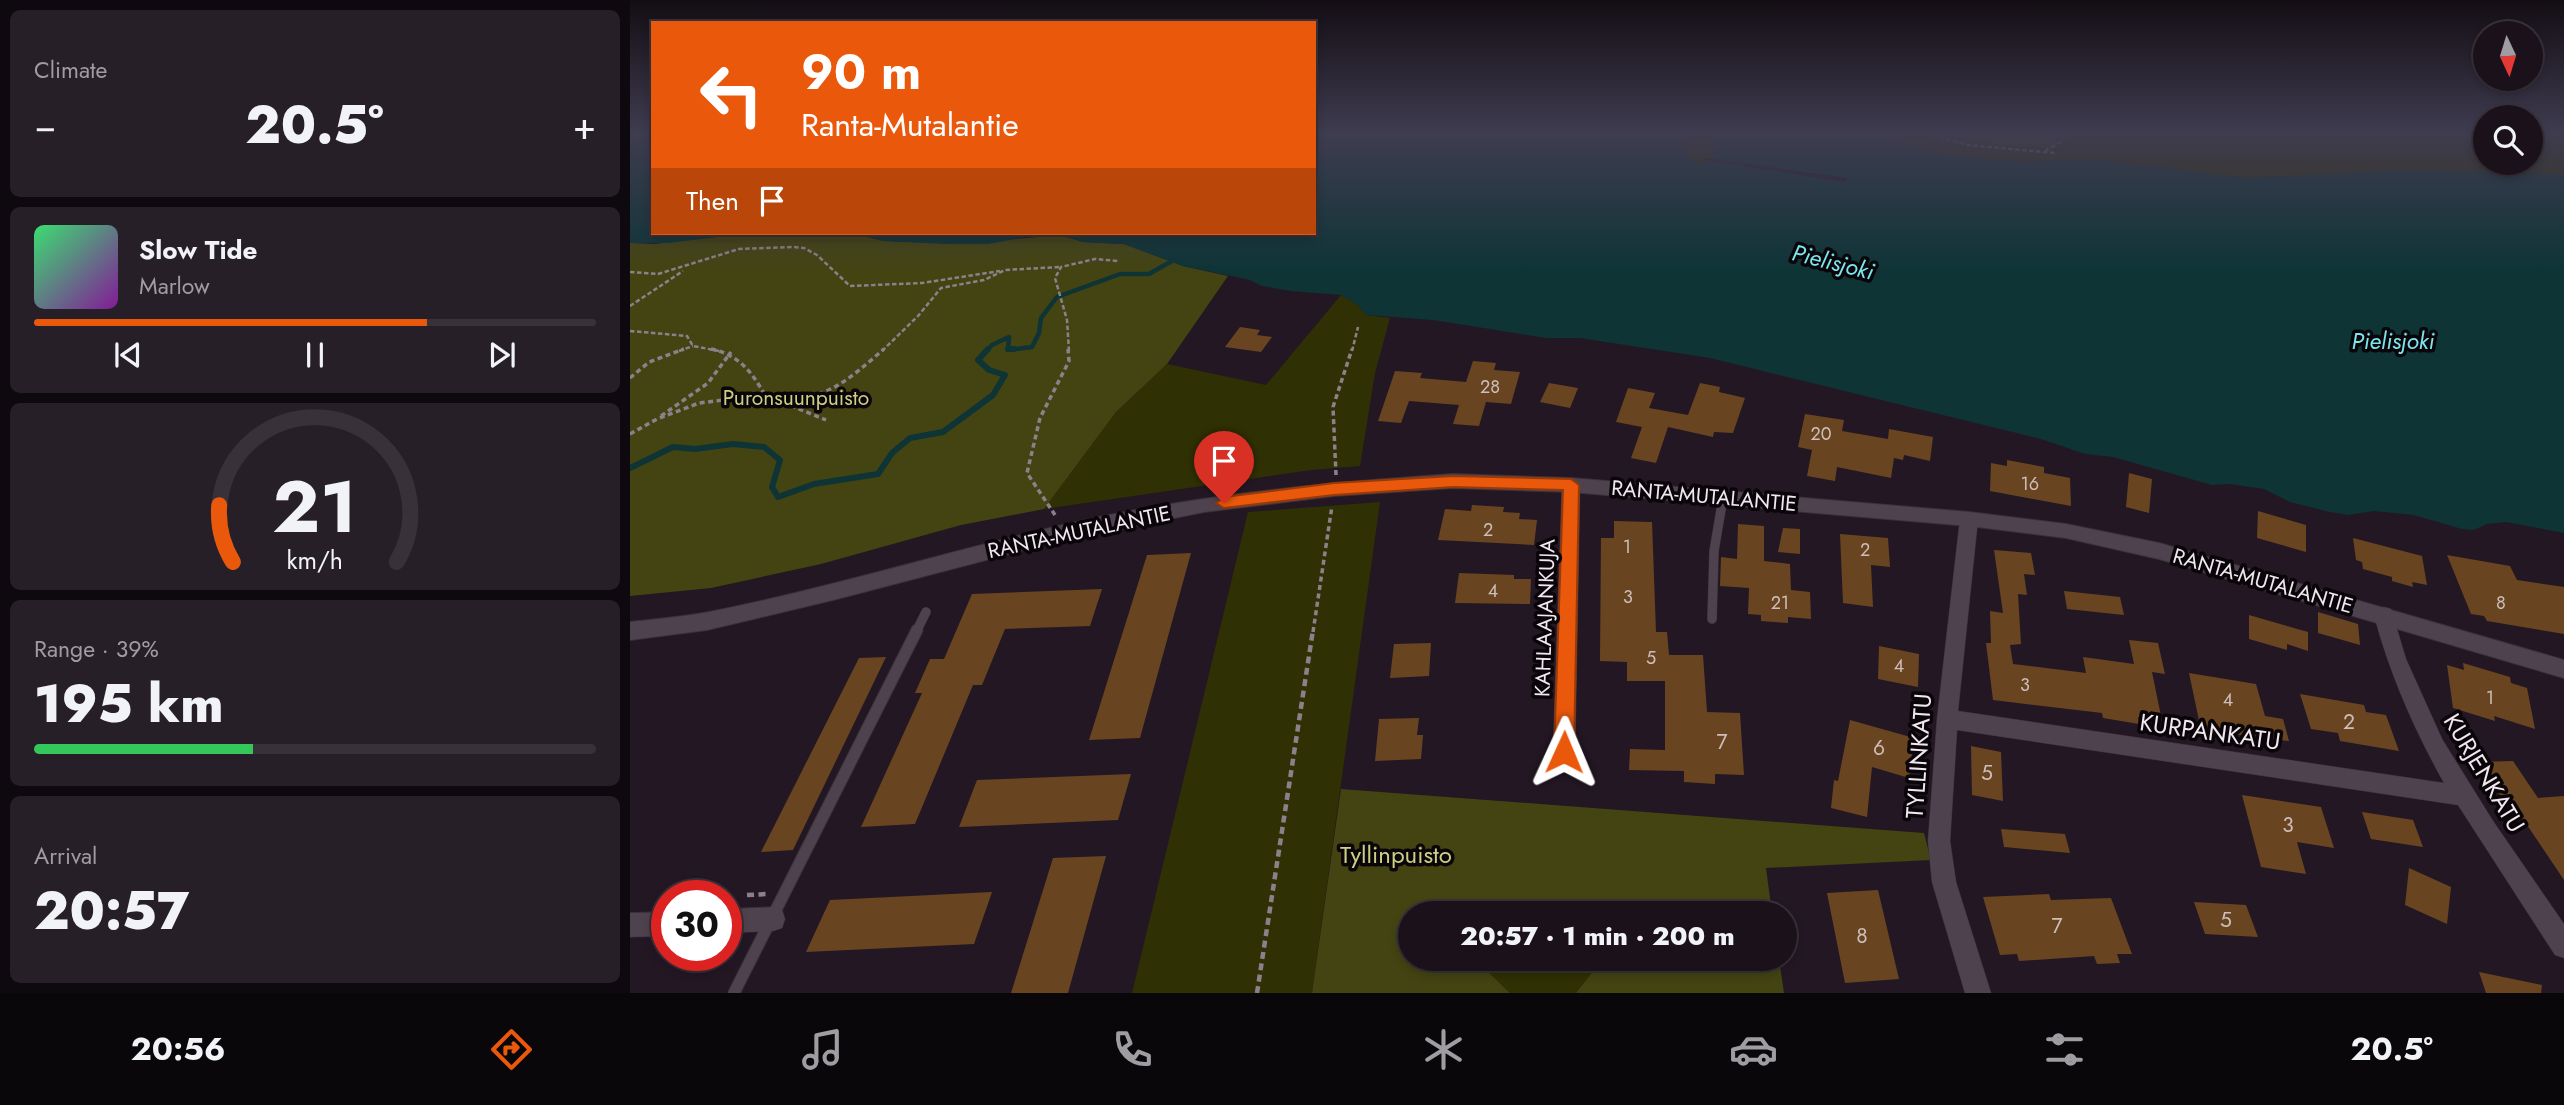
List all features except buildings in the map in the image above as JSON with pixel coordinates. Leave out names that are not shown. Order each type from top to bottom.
[{"type":"street","name":"RANTA-MUTALANTIE","points":[[630,631],[733,615],[1055,534],[1336,480],[1453,481],[1571,485],[1969,519],[2066,531],[2159,551],[2564,668]]},
{"type":"street","name":"KAHLAAJANKUJA","points":[[1564,752],[1571,485]]},
{"type":"street","name":"TYLLINKATU","points":[[1969,519],[1947,719],[1939,841],[1944,882],[1978,993]]},
{"type":"street","name":"KURJENKATU","points":[[2384,615],[2392,654],[2413,705],[2465,796],[2556,923],[2564,946]]},
{"type":"street","name":"KURPANKATU","points":[[1947,719],[2465,796]]},
{"type":"street","points":[[742,920],[773,919]]},
{"type":"street","points":[[630,925],[651,924]]},
{"type":"lane","points":[[1712,619],[1714,551],[1723,498]]},
{"type":"lane","points":[[734,993],[926,612]]},
{"type":"path","points":[[630,306],[684,270],[703,260],[738,249],[805,248],[822,258],[831,270],[850,286],[922,283],[1005,270],[1061,267],[1095,259],[1118,261]]},
{"type":"path","points":[[1055,515],[1027,473],[1040,418],[1069,361],[1067,320],[1055,278],[1061,267]]},
{"type":"path","points":[[630,272],[655,275],[684,270]]},
{"type":"path","points":[[657,419],[699,403],[765,395],[814,395],[851,376],[929,305],[941,288],[984,280],[1005,270]]},
{"type":"path","points":[[1257,993],[1336,480],[1333,410],[1343,373],[1355,348],[1358,327]]},
{"type":"path","points":[[630,331],[687,336],[693,346]]},
{"type":"path","points":[[630,378],[649,362],[693,346],[731,352],[751,371],[765,395],[826,420]]},
{"type":"path","points":[[630,434],[657,419],[708,383],[731,352]]},
{"type":"path","points":[[742,895],[783,893]]},
{"type":"shaded area","points":[[1341,295],[1358,305],[1366,315],[1390,318],[1375,373],[1360,466],[1311,470],[1044,509],[1116,412],[1167,364],[1266,385]]},
{"type":"shaded area","points":[[1380,502],[1312,993],[1132,993],[1248,512]]},
{"type":"shaded area","points":[[1487,971],[1594,971],[1576,993],[1510,993]]},
{"type":"green space","name":"Puronsuunpuisto","points":[[733,235],[860,235],[884,241],[960,244],[1060,235],[1083,242],[1124,244],[1183,266],[1228,276],[1167,364],[1116,412],[1044,509],[961,525],[821,564],[711,588],[630,596],[630,243],[654,244]]},
{"type":"green space","name":"Tyllinpuisto","points":[[1341,789],[1924,833],[1931,860],[1766,868],[1770,901],[1398,901],[1398,971],[1487,971],[1510,993],[1312,993]]},
{"type":"green space","points":[[1593,971],[1781,971],[1784,993],[1576,993]]},
{"type":"water","points":[[630,178],[651,178],[651,235],[734,235],[668,243],[630,243]]},
{"type":"water","name":"Pielisjoki","points":[[1316,178],[2564,178],[2564,533],[2506,522],[2487,524],[2474,530],[2414,515],[2374,511],[2348,515],[2330,512],[2290,502],[2264,489],[2230,484],[2212,485],[2113,457],[2085,454],[2041,439],[1710,358],[1580,338],[1546,338],[1433,320],[1366,315],[1358,305],[1341,295],[1262,286],[1250,280],[1183,266],[1124,244],[1083,242],[1060,235],[1316,235]]},
{"type":"water","name":"Pielisjoki","points":[[860,235],[1060,235],[1032,236],[988,244],[884,241]]},
{"type":"pier","points":[[1823,178],[1847,178],[1846,182]]},
{"type":"waterway","points":[[1008,349],[1032,347],[1039,333],[1041,318],[1057,297],[1120,274],[1149,274],[1172,261]]},
{"type":"waterway","points":[[988,349],[1009,337],[1008,349]]},
{"type":"waterway","points":[[630,468],[673,447],[695,449],[733,444],[764,447],[780,460],[772,487],[778,497],[814,484],[878,474],[892,453],[910,438],[943,432],[993,395],[1005,375],[989,370],[978,360],[988,349]]},
{"type":"waterway","points":[[1008,349],[1014,349]]},
{"type":"route","points":[[1224,503],[1334,489],[1453,481],[1571,485],[1564,752]]}]
